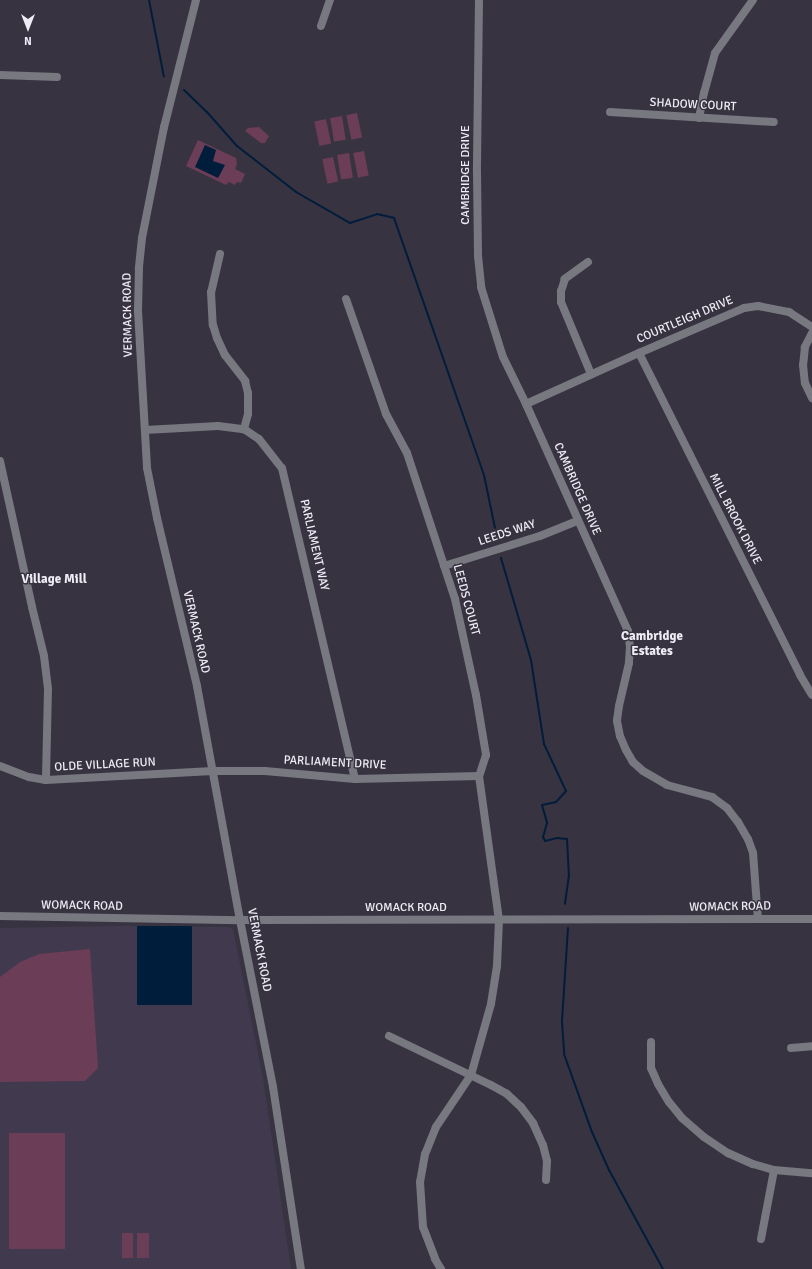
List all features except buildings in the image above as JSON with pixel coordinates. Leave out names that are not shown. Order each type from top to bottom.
[{"type":"street","name":"VERMACK ROAD","points":[[196,0],[164,128],[140,261],[138,310],[148,475],[197,686],[240,920],[274,1087],[301,1269]]},
{"type":"street","points":[[322,26],[330,0]]},
{"type":"street","name":"CAMBRIDGE DRIVE","points":[[479,0],[477,187],[478,256],[481,287],[504,358],[628,631],[630,647],[629,663],[617,721],[620,736],[626,750],[633,762],[643,772],[667,785],[712,797],[727,808],[738,822],[748,839],[753,853],[758,919]]},
{"type":"street","points":[[699,118],[704,92],[715,53],[753,0]]},
{"type":"street","points":[[0,74],[57,77]]},
{"type":"street","name":"SHADOW COURT","points":[[610,112],[774,122]]},
{"type":"street","points":[[220,254],[211,292],[214,325],[217,338],[226,355],[245,381],[248,393],[248,414],[244,429]]},
{"type":"street","points":[[588,262],[566,279],[561,291],[561,302],[591,374]]},
{"type":"street","name":"LEEDS COURT","points":[[346,299],[386,414],[407,453],[455,599],[476,695],[486,755],[479,776],[499,920],[497,966],[491,1004],[471,1076],[436,1127],[425,1154],[420,1182],[423,1227],[435,1259],[441,1269]]},
{"type":"street","name":"COURTLEIGH DRIVE","points":[[526,404],[591,374],[744,308],[758,306],[789,312],[812,327]]},
{"type":"street","points":[[812,333],[805,347],[802,365],[805,383],[812,398]]},
{"type":"street","name":"MILL BROOK DRIVE","points":[[639,353],[800,675],[812,694]]},
{"type":"street","name":"PARLIAMENT WAY","points":[[145,430],[218,426],[244,429],[259,439],[272,453],[282,468],[355,779]]},
{"type":"street","points":[[0,462],[44,656],[48,690],[46,780]]},
{"type":"street","name":"LEEDS WAY","points":[[444,566],[540,536],[577,521]]},
{"type":"street","name":"OLDE VILLAGE RUN","points":[[0,766],[29,777],[46,780],[213,772]]},
{"type":"street","name":"PARLIAMENT DRIVE","points":[[213,772],[265,772],[355,779],[479,776]]},
{"type":"street","name":"WOMACK ROAD","points":[[0,916],[240,920],[812,919]]},
{"type":"street","points":[[389,1036],[507,1094],[521,1107],[533,1123],[543,1145],[547,1161],[546,1180]]},
{"type":"street","points":[[650,1042],[651,1068],[669,1102],[682,1118],[704,1137],[728,1153],[753,1164],[774,1170],[812,1173]]},
{"type":"street","points":[[791,1048],[812,1046]]},
{"type":"street","points":[[761,1239],[774,1170]]},
{"type":"shaded area","points":[[357,113],[362,137],[351,140],[346,115]]},
{"type":"shaded area","points":[[342,116],[346,140],[334,142],[330,118]]},
{"type":"shaded area","points":[[326,119],[331,143],[319,146],[314,121]]},
{"type":"shaded area","points":[[259,127],[269,136],[265,143],[261,143],[245,131],[248,128]]},
{"type":"shaded area","points":[[198,140],[236,158],[237,164],[235,169],[245,174],[241,183],[237,182],[235,185],[229,182],[226,185],[186,166]]},
{"type":"shaded area","points":[[364,151],[369,176],[358,178],[353,153]]},
{"type":"shaded area","points":[[349,153],[353,178],[341,180],[337,155]]},
{"type":"shaded area","points":[[333,157],[338,181],[327,184],[322,159]]},
{"type":"shaded area","points":[[122,926],[229,927],[233,929],[263,1078],[291,1269],[0,1269],[0,928]]},
{"type":"shaded area","points":[[90,949],[98,1068],[85,1081],[0,1082],[0,977],[20,962],[39,954]]},
{"type":"shaded area","points":[[9,1133],[65,1133],[65,1249],[9,1249]]},
{"type":"shaded area","points":[[122,1233],[133,1233],[133,1258],[122,1258]]},
{"type":"shaded area","points":[[137,1233],[149,1233],[149,1258],[137,1258]]},
{"type":"water","points":[[205,145],[216,150],[213,161],[225,165],[218,178],[195,167]]},
{"type":"water","points":[[137,926],[192,926],[192,1005],[137,1005]]},
{"type":"waterway","points":[[149,0],[164,77]]},
{"type":"waterway","points":[[184,90],[207,112],[237,146],[296,192],[350,223],[377,214],[394,218],[484,475],[495,528]]},
{"type":"waterway","points":[[501,558],[531,660],[544,744],[566,791],[556,802],[542,805],[547,823],[543,837],[545,841],[557,838],[567,839],[569,875],[565,904]]},
{"type":"waterway","points":[[568,928],[562,1022],[564,1054],[592,1132],[609,1170],[663,1269]]},
{"type":"district","name":"Village Mill","points":[[54,579]]},
{"type":"district","name":"Cambridge Estates","points":[[652,644]]}]
